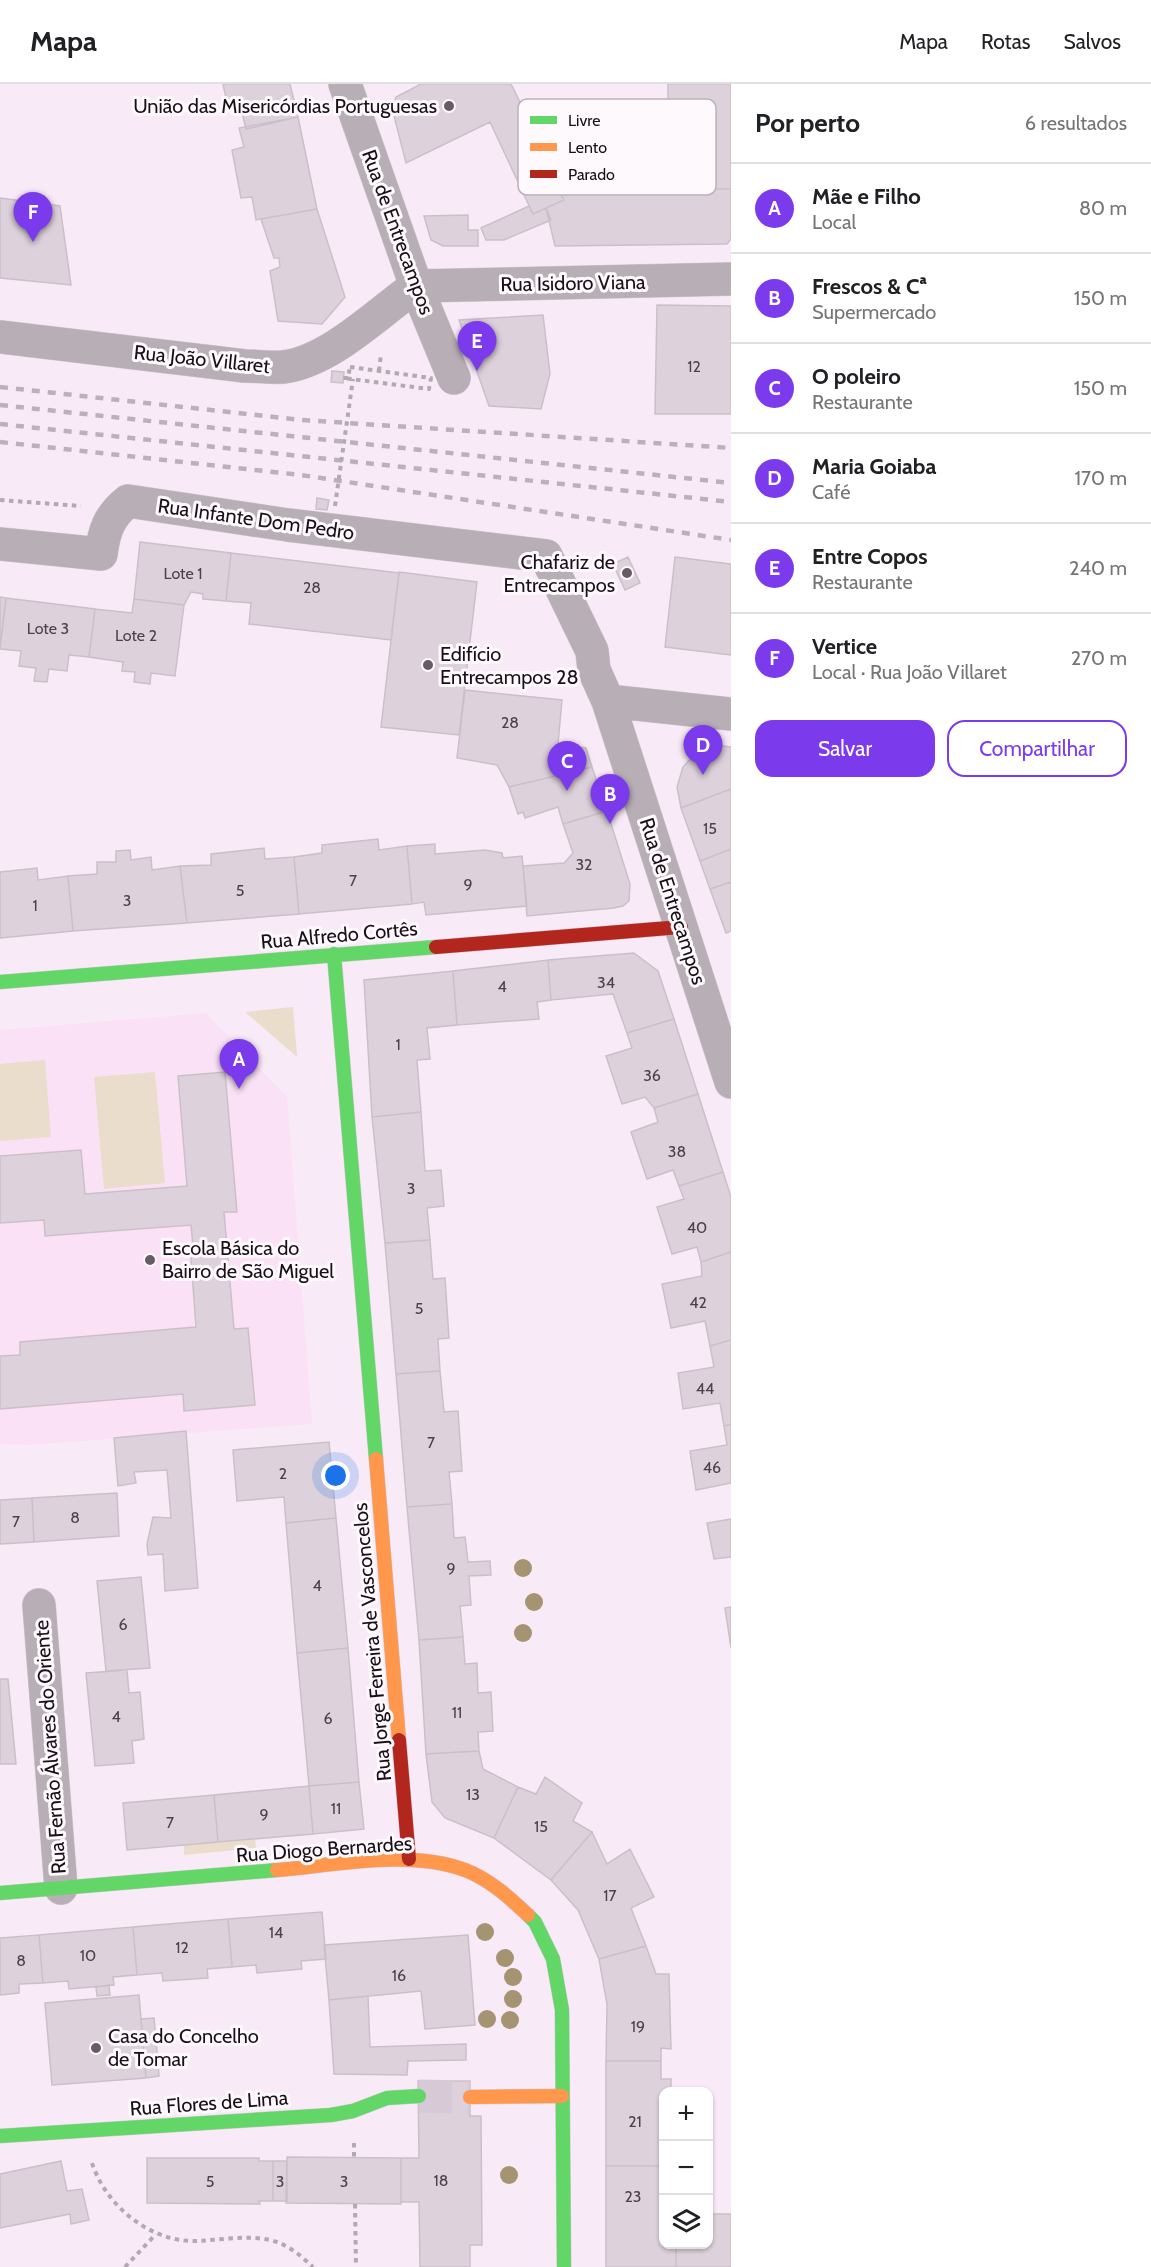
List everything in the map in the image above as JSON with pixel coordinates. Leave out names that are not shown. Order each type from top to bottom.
[{"type":"street","name":"Rua de Entrecampos","points":[[345,84],[416,286],[454,378]]},
{"type":"street","name":"Rua Isidoro Viana","points":[[416,286],[731,279]]},
{"type":"street","name":"Rua João Villaret","points":[[0,337],[245,366],[282,367],[311,360],[336,347],[416,286]]},
{"type":"street","name":"Rua Infante Dom Pedro","points":[[0,544],[101,554],[105,527],[118,508],[128,501],[288,525],[546,556]]},
{"type":"street","name":"Rua de Entrecampos","points":[[546,556],[592,651],[594,670],[608,701],[731,1082]]},
{"type":"street","points":[[608,701],[731,714]]},
{"type":"street","name":"Rua Alfredo Cortês","points":[[0,982],[681,927]]},
{"type":"street","name":"Rua Jorge Ferreira de Vasconcelos","points":[[334,954],[409,1859]]},
{"type":"street","name":"Rua Fernão Álvares do Oriente","points":[[39,1605],[60,1888]]},
{"type":"street","name":"Rua Diogo Bernardes","points":[[0,1893],[409,1859],[465,1870],[506,1894],[536,1922],[553,1959],[562,2010],[564,2267]]},
{"type":"street","name":"Rua Flores de Lima","points":[[0,2136],[331,2115],[353,2111],[387,2098],[419,2096]]},
{"type":"street","points":[[470,2097],[562,2096]]},
{"type":"path","points":[[335,506],[353,379],[429,389],[431,378],[379,371]]},
{"type":"path","points":[[81,2130],[94,2171],[121,2209],[140,2225],[156,2234],[194,2241],[269,2240],[291,2249],[313,2267]]},
{"type":"path","points":[[355,2204],[356,2267]]},
{"type":"path","points":[[125,2267],[156,2234]]},
{"type":"shaded area","points":[[293,1007],[297,1055],[297,1057],[245,1012]]},
{"type":"shaded area","name":"Escola Básica do Bairro de São Miguel","points":[[206,1013],[287,1097],[312,1424],[27,1445],[0,1444],[0,1030]]},
{"type":"shaded area","points":[[45,1060],[51,1137],[0,1141],[0,1064]]},
{"type":"shaded area","points":[[155,1072],[165,1183],[104,1189],[94,1077]]},
{"type":"shaded area","points":[[255,1839],[256,1848],[184,1855],[184,1845]]},
{"type":"building","points":[[223,84],[290,84],[298,117],[246,129],[240,104],[228,107]]},
{"type":"building","points":[[421,84],[511,84],[518,99],[518,182],[490,122],[406,163],[392,108],[396,97]]},
{"type":"building","points":[[668,84],[731,84],[731,189],[716,189],[716,99],[668,99]]},
{"type":"building","points":[[298,117],[317,209],[256,220],[252,197],[241,198],[232,150],[244,147],[239,128]]},
{"type":"building","points":[[716,189],[731,189],[731,239],[727,244],[555,246],[546,208],[564,200],[561,195],[716,195]]},
{"type":"building","points":[[524,195],[561,195],[564,200],[533,214]]},
{"type":"building","points":[[0,198],[60,206],[71,285],[0,278]]},
{"type":"building","points":[[529,206],[533,214],[546,208],[551,220],[504,240],[486,240],[481,228]]},
{"type":"building","points":[[317,209],[345,297],[322,324],[278,321],[270,271],[280,267],[279,258],[274,258],[261,219]]},
{"type":"building","points":[[468,215],[468,230],[478,230],[478,246],[443,246],[431,240],[424,216]]},
{"type":"building","points":[[657,305],[731,306],[731,414],[655,414]]},
{"type":"building","points":[[543,315],[550,374],[541,409],[489,406],[459,320]]},
{"type":"building","points":[[332,371],[344,372],[343,383],[331,382]]},
{"type":"building","points":[[317,498],[329,500],[327,510],[316,509]]},
{"type":"building","points":[[140,542],[231,553],[226,601],[203,599],[203,594],[191,592],[184,605],[134,599]]},
{"type":"building","name":"Edifício Entrecampos 28","points":[[231,553],[399,573],[391,640],[249,624],[251,603],[226,601]]},
{"type":"building","name":"Chafariz de Entrecampos","points":[[628,557],[640,583],[625,590],[613,564]]},
{"type":"building","points":[[675,557],[731,564],[731,655],[665,647]]},
{"type":"building","name":"Edifício Entrecampos 28","points":[[399,572],[477,582],[459,735],[381,727]]},
{"type":"building","points":[[0,597],[6,598],[0,647]]},
{"type":"building","points":[[6,598],[95,609],[89,657],[69,655],[67,671],[49,669],[47,682],[34,681],[36,668],[19,666],[21,651],[0,649]]},
{"type":"building","points":[[134,599],[184,605],[175,676],[151,673],[150,684],[134,682],[135,672],[122,671],[123,662],[89,657],[95,609],[132,613]]},
{"type":"building","name":"Edifício Entrecampos 28","points":[[465,690],[562,700],[558,744],[586,748],[592,767],[509,787],[497,765],[457,758]]},
{"type":"building","points":[[722,746],[731,747],[731,789],[681,808],[677,787],[683,767],[698,751]]},
{"type":"building","points":[[592,767],[607,811],[563,824],[558,807],[525,818],[523,812],[518,814],[509,787]]},
{"type":"building","points":[[731,789],[731,849],[700,861],[681,808]]},
{"type":"building","points":[[607,811],[630,884],[629,901],[623,906],[614,908],[527,916],[523,866],[564,863],[573,853],[563,824]]},
{"type":"building","points":[[378,839],[379,850],[407,846],[412,904],[299,914],[294,857],[322,853],[322,845]]},
{"type":"building","points":[[435,844],[435,854],[485,850],[502,853],[503,858],[522,856],[527,906],[426,915],[424,902],[412,904],[407,846]]},
{"type":"building","points":[[264,848],[265,859],[294,857],[299,914],[187,923],[180,866],[211,865],[211,854]]},
{"type":"building","points":[[731,849],[731,882],[710,889],[700,861]]},
{"type":"building","points":[[130,850],[131,860],[151,857],[152,870],[180,866],[187,923],[73,931],[68,876],[97,874],[97,862],[116,862],[116,851]]},
{"type":"building","points":[[37,868],[38,880],[68,876],[73,931],[0,938],[0,872]]},
{"type":"building","points":[[731,882],[731,931],[726,933],[710,889]]},
{"type":"building","points":[[634,953],[658,971],[674,1019],[627,1033],[613,994],[551,1000],[548,960]]},
{"type":"building","points":[[548,960],[551,1000],[537,1002],[539,1019],[457,1025],[453,971]]},
{"type":"building","points":[[453,971],[457,1025],[427,1028],[430,1059],[417,1060],[421,1112],[372,1117],[364,980]]},
{"type":"building","points":[[674,1019],[698,1094],[654,1108],[645,1097],[622,1104],[606,1056],[632,1048],[627,1033]]},
{"type":"building","points":[[225,1072],[237,1212],[224,1212],[234,1329],[248,1328],[255,1405],[184,1411],[183,1394],[0,1409],[0,1356],[20,1355],[20,1342],[196,1327],[190,1246],[193,1246],[191,1225],[45,1236],[44,1220],[0,1223],[0,1156],[81,1150],[85,1194],[187,1186],[178,1076]]},
{"type":"building","points":[[698,1094],[723,1172],[679,1186],[673,1170],[647,1179],[631,1132],[658,1122],[654,1108]]},
{"type":"building","points":[[421,1112],[425,1171],[441,1170],[444,1206],[427,1208],[430,1240],[385,1243],[372,1117]]},
{"type":"building","points":[[723,1172],[731,1197],[731,1252],[701,1262],[697,1247],[672,1254],[657,1207],[684,1199],[679,1186]]},
{"type":"building","points":[[430,1240],[433,1279],[445,1278],[449,1338],[438,1339],[440,1371],[396,1374],[385,1243]]},
{"type":"building","points":[[731,1252],[731,1340],[710,1346],[705,1321],[671,1328],[662,1284],[702,1276],[701,1262]]},
{"type":"building","points":[[731,1340],[731,1424],[724,1426],[720,1403],[683,1409],[678,1373],[714,1367],[710,1346]]},
{"type":"building","points":[[440,1371],[444,1412],[458,1411],[462,1471],[449,1472],[452,1504],[407,1507],[396,1374]]},
{"type":"building","points":[[731,1424],[731,1483],[696,1490],[690,1451],[727,1445],[724,1426]]},
{"type":"building","points":[[186,1431],[198,1588],[165,1591],[163,1554],[148,1555],[147,1544],[153,1517],[171,1518],[167,1470],[134,1472],[136,1483],[118,1486],[114,1438]]},
{"type":"building","points":[[329,1442],[336,1518],[286,1523],[284,1497],[237,1501],[233,1450]]},
{"type":"building","points":[[117,1493],[119,1536],[34,1542],[32,1498]]},
{"type":"building","points":[[32,1498],[34,1542],[0,1544],[0,1500]]},
{"type":"building","points":[[452,1504],[454,1538],[465,1537],[468,1562],[490,1561],[491,1575],[469,1576],[471,1605],[460,1606],[463,1637],[419,1640],[407,1507]]},
{"type":"building","points":[[336,1518],[348,1648],[297,1653],[286,1523]]},
{"type":"building","points":[[731,1519],[731,1557],[714,1559],[707,1523]]},
{"type":"building","points":[[141,1577],[150,1668],[106,1671],[97,1581]]},
{"type":"building","points":[[731,1607],[731,1648],[725,1608]]},
{"type":"building","points":[[463,1637],[465,1664],[477,1663],[478,1693],[491,1692],[493,1731],[478,1732],[479,1751],[426,1754],[419,1640]]},
{"type":"building","points":[[348,1648],[359,1782],[309,1786],[297,1653]]},
{"type":"building","points":[[127,1670],[129,1693],[140,1692],[144,1739],[132,1741],[134,1763],[95,1766],[86,1673]]},
{"type":"building","points":[[0,1679],[8,1679],[16,1764],[0,1764]]},
{"type":"building","points":[[479,1751],[483,1769],[518,1787],[494,1838],[445,1818],[432,1802],[426,1754]]},
{"type":"building","points":[[545,1777],[582,1803],[573,1821],[592,1832],[551,1880],[494,1838],[518,1787],[536,1794]]},
{"type":"building","points":[[359,1782],[364,1829],[313,1834],[309,1786]]},
{"type":"building","points":[[309,1786],[313,1834],[218,1842],[214,1795]]},
{"type":"building","points":[[214,1795],[218,1842],[127,1850],[123,1803]]},
{"type":"building","points":[[592,1832],[607,1864],[630,1849],[654,1897],[631,1908],[646,1946],[599,1959],[578,1910],[551,1880]]},
{"type":"building","points":[[322,1912],[326,1959],[301,1961],[302,1969],[257,1973],[256,1965],[232,1967],[228,1919]]},
{"type":"building","points":[[228,1919],[232,1967],[207,1969],[208,1978],[163,1981],[162,1973],[137,1975],[133,1927]]},
{"type":"building","points":[[133,1927],[137,1975],[113,1977],[114,1985],[69,1989],[68,1981],[43,1983],[39,1935]]},
{"type":"building","points":[[39,1935],[43,1983],[19,1984],[19,1993],[0,1995],[0,1938]]},
{"type":"building","points":[[468,1935],[475,2025],[425,2029],[421,1991],[329,2000],[324,1945]]},
{"type":"building","points":[[646,1946],[656,1974],[669,1974],[671,2049],[661,2048],[661,2061],[606,2061],[607,2004],[599,1959]]},
{"type":"building","points":[[109,1985],[110,1995],[97,1996],[96,1987]]},
{"type":"building","name":"Casa do Concelho de Tomar","points":[[139,1995],[146,2078],[52,2085],[45,2003]]},
{"type":"building","points":[[368,1996],[370,2047],[466,2044],[466,2060],[408,2061],[407,2075],[334,2074],[329,2000]]},
{"type":"building","points":[[154,2018],[159,2076],[146,2078],[141,2019]]},
{"type":"building","points":[[606,2061],[661,2061],[661,2079],[671,2079],[671,2087],[659,2087],[659,2166],[606,2166]]},
{"type":"building","points":[[418,2081],[470,2081],[470,2116],[481,2116],[482,2245],[470,2245],[470,2267],[420,2267],[419,2202],[401,2202],[401,2158],[419,2158]]},
{"type":"building","points":[[287,2157],[401,2158],[401,2204],[286,2203]]},
{"type":"building","points":[[147,2158],[259,2158],[259,2161],[273,2161],[273,2201],[259,2201],[260,2204],[147,2203]]},
{"type":"building","points":[[61,2161],[67,2191],[82,2189],[89,2220],[71,2224],[70,2214],[0,2228],[0,2174]]},
{"type":"building","points":[[273,2161],[287,2161],[287,2201],[273,2201]]},
{"type":"building","points":[[606,2166],[659,2166],[659,2249],[676,2249],[676,2267],[606,2267]]},
{"type":"building","points":[[713,2214],[731,2214],[731,2267],[676,2267],[676,2249],[713,2249]]},
{"type":"tunnel","points":[[419,2096],[470,2097]]},
{"type":"railway","points":[[0,387],[302,420],[731,448]]},
{"type":"railway","points":[[0,405],[731,483]]},
{"type":"railway","points":[[0,424],[731,502]]},
{"type":"railway","points":[[0,442],[301,475],[731,540]]},
{"type":"traffic: fast","points":[[0,982],[436,947]]},
{"type":"traffic: fast","points":[[334,954],[376,1459]]},
{"type":"traffic: fast","points":[[0,1893],[277,1870]]},
{"type":"traffic: fast","points":[[528,1915],[535,1922],[553,1959],[562,2010],[564,2267]]},
{"type":"traffic: fast","points":[[0,2136],[331,2115],[353,2111],[387,2098],[419,2096]]},
{"type":"traffic: slow","points":[[376,1459],[399,1740]]},
{"type":"traffic: slow","points":[[277,1870],[397,1859],[444,1864],[482,1878],[528,1915]]},
{"type":"traffic: slow","points":[[470,2097],[562,2096]]},
{"type":"traffic: jam","points":[[436,947],[681,927]]},
{"type":"traffic: jam","points":[[399,1740],[409,1859]]},
{"type":"place","name":"União das Misericórdias Portuguesas","points":[[449,106]]},
{"type":"place","name":"Vertice","points":[[33,242]]},
{"type":"place","name":"Entre Copos","points":[[477,371]]},
{"type":"place","name":"Chafariz de Entrecampos","points":[[627,573]]},
{"type":"place","name":"Edifício Entrecampos 28","points":[[428,665]]},
{"type":"place","name":"Maria Goiaba","points":[[703,775]]},
{"type":"place","name":"O poleiro","points":[[567,791]]},
{"type":"place","name":"Frescos & Cª","points":[[610,824]]},
{"type":"place","name":"Mãe e Filho","points":[[239,1089]]},
{"type":"place","name":"Escola Básica do Bairro de São Miguel","points":[[150,1260]]},
{"type":"place","name":"Casa do Concelho de Tomar","points":[[96,2048]]}]
